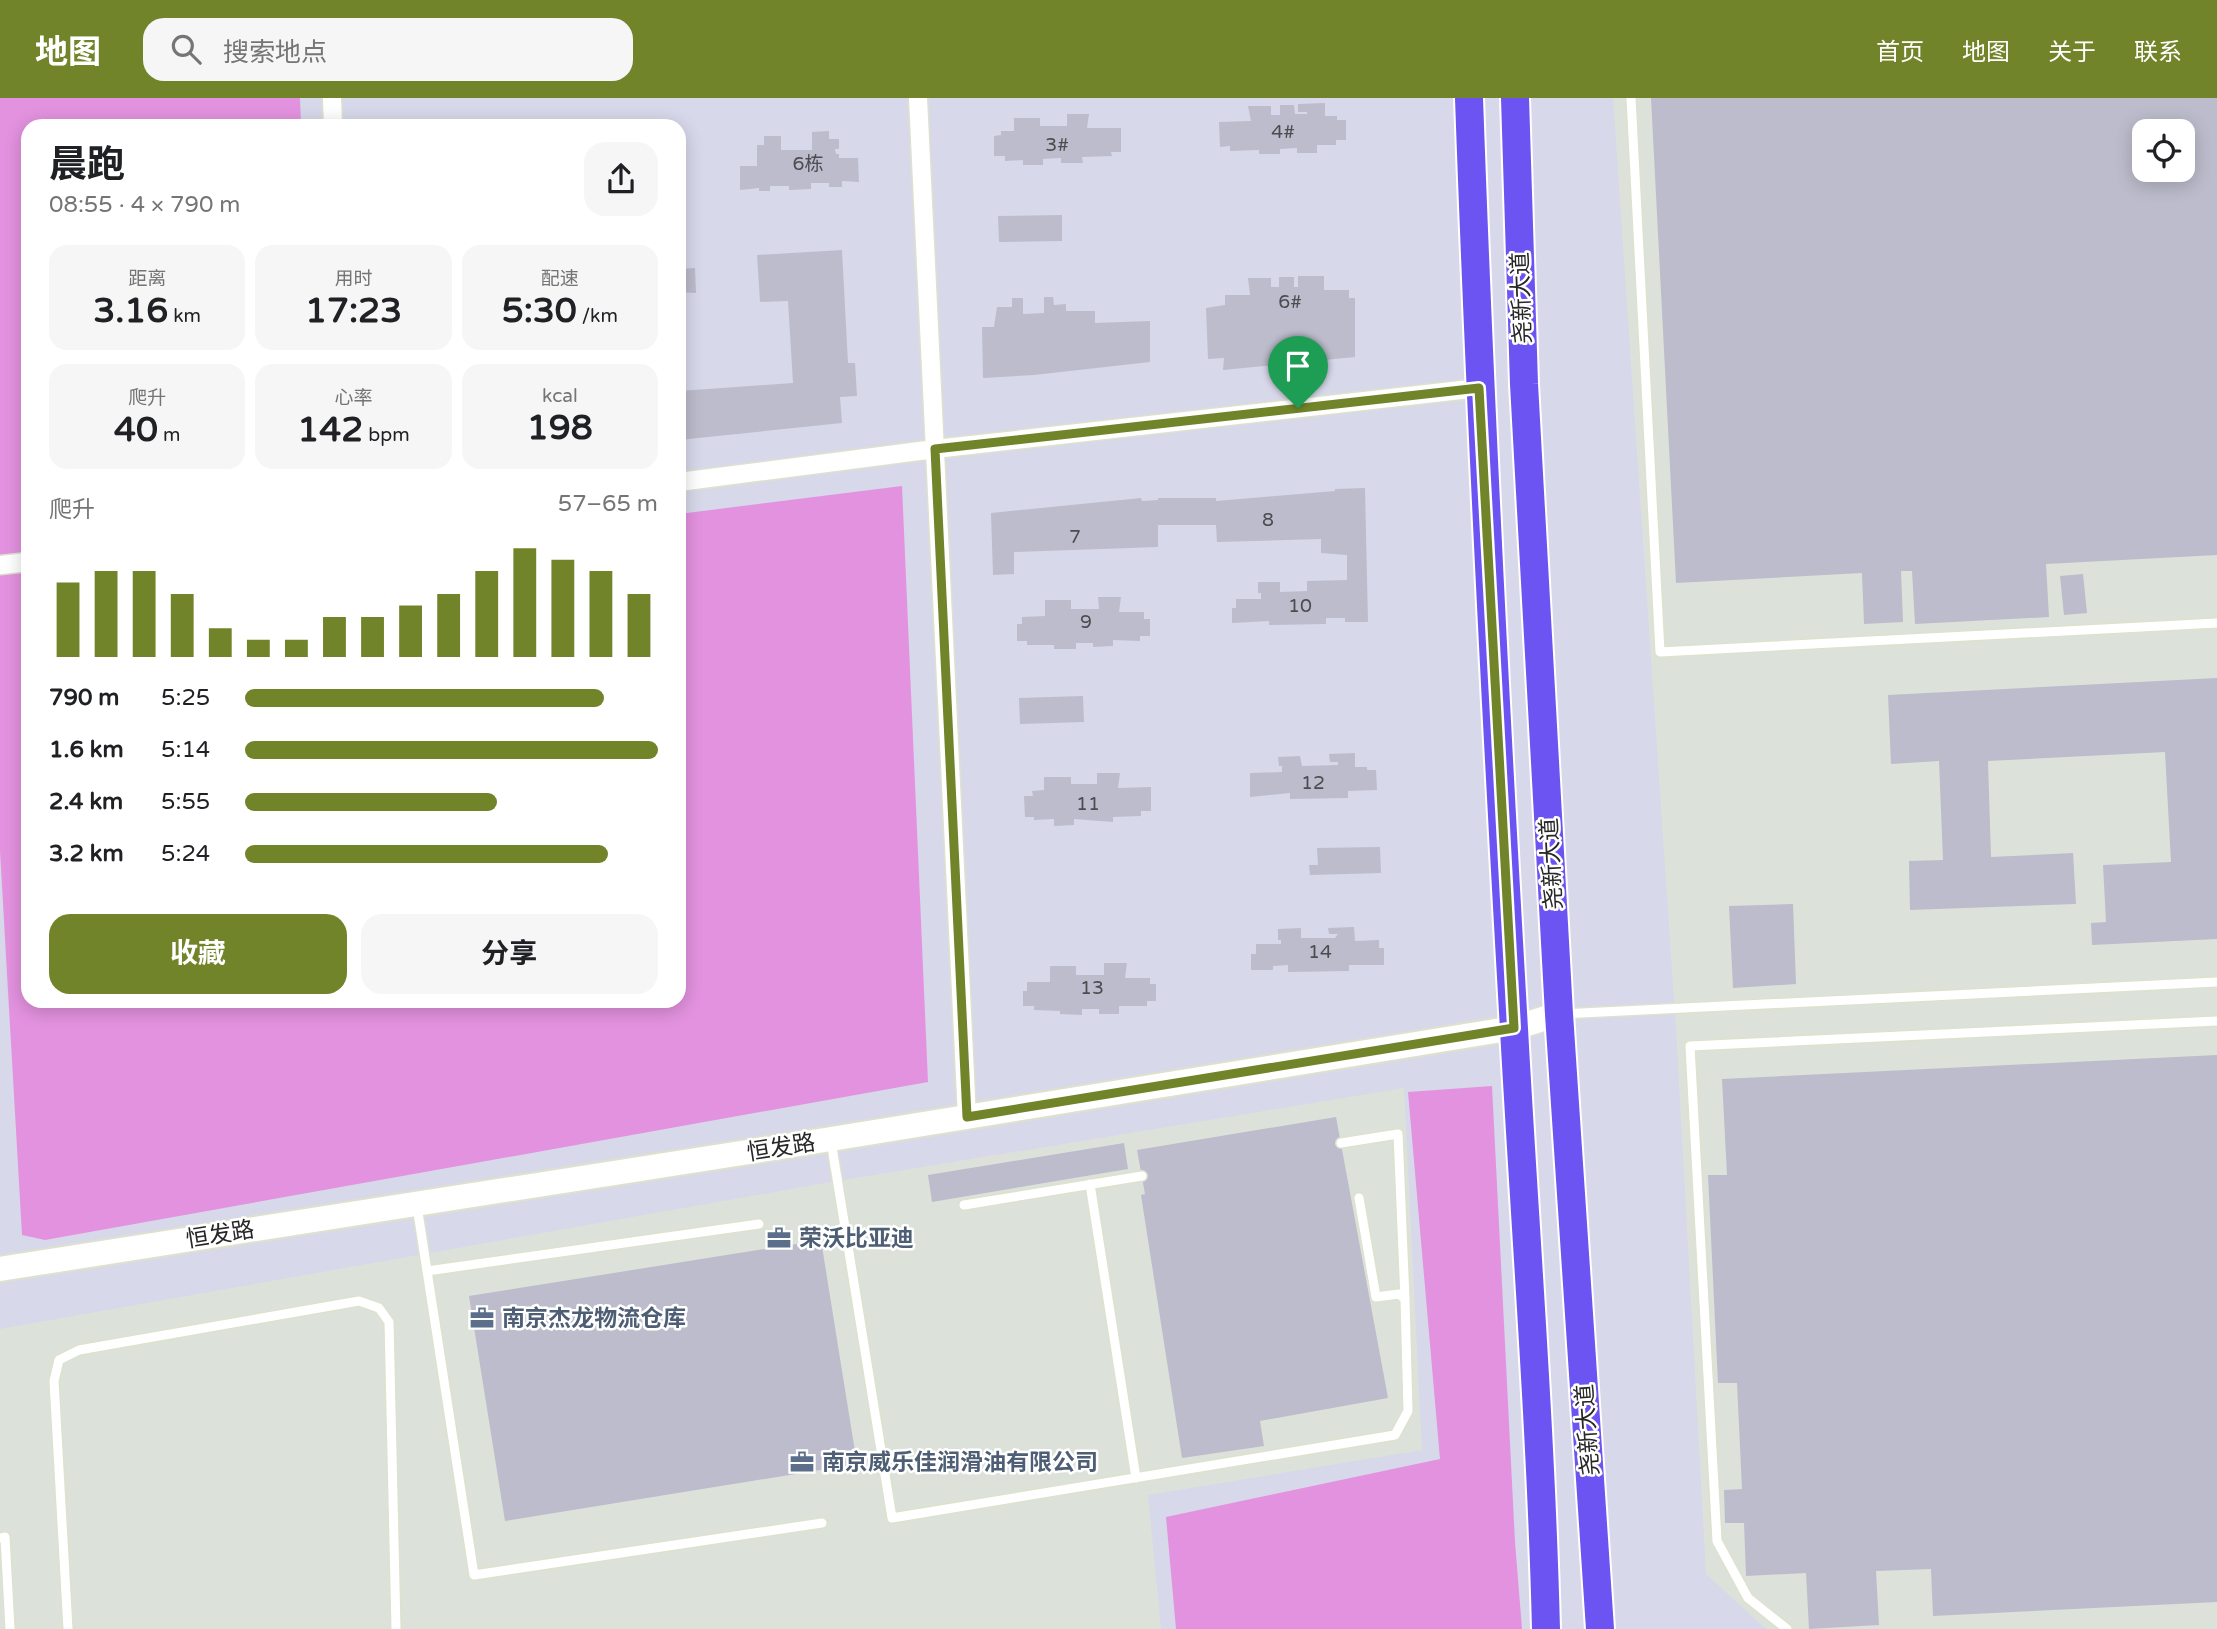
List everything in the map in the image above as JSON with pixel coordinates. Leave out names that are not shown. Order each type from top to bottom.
[{"type":"main road","name":"尧新大道","points":[[1469,98],[1479,388],[1542,1496],[1546,1629]]},
{"type":"main road","name":"尧新大道","points":[[1515,98],[1524,384],[1559,1014],[1600,1629]]},
{"type":"street","points":[[332,98],[333,119]]},
{"type":"street","points":[[918,98],[967,1117]]},
{"type":"street","points":[[686,481],[935,449],[1479,388]]},
{"type":"street","points":[[0,565],[21,563]]},
{"type":"street","name":"恒发路","points":[[0,1269],[831,1139],[1514,1028],[1559,1014]]},
{"type":"lane","points":[[1631,98],[1660,652],[2217,623]]},
{"type":"lane","points":[[1559,1014],[2217,982]]},
{"type":"lane","points":[[1787,1629],[1748,1598],[1717,1541],[1690,1046],[2217,1021]]},
{"type":"lane","points":[[831,1139],[892,1518],[1395,1435],[1408,1410],[1398,1134],[1340,1143]]},
{"type":"lane","points":[[964,1205],[1142,1176]]},
{"type":"lane","points":[[1090,1184],[1136,1478]]},
{"type":"lane","points":[[1359,1198],[1376,1297],[1399,1294],[1405,1299]]},
{"type":"lane","points":[[416,1204],[474,1575],[822,1523]]},
{"type":"lane","points":[[427,1270],[760,1224]]},
{"type":"lane","points":[[68,1629],[54,1381],[59,1360],[79,1350],[359,1301],[379,1308],[388,1322],[396,1629]]},
{"type":"lane","points":[[0,1538],[5,1537],[10,1629]]},
{"type":"shaded area","points":[[0,98],[300,98],[301,119],[21,119],[21,1008],[686,1008],[686,513],[902,486],[928,1082],[45,1240],[22,1235],[0,851]]},
{"type":"shaded area","points":[[1613,98],[2217,98],[2217,1629],[1766,1629],[1706,1574],[1676,1029]]},
{"type":"shaded area","points":[[1492,1086],[1515,1542],[1522,1629],[1176,1629],[1166,1517],[1440,1459],[1408,1092]]},
{"type":"shaded area","points":[[1404,1088],[1422,1450],[1148,1495],[1161,1629],[0,1629],[0,1329],[825,1183]]},
{"type":"building","points":[[1651,98],[2217,98],[2217,555],[2046,564],[2049,617],[1915,624],[1912,571],[1901,571],[1903,622],[1864,624],[1862,573],[1676,583]]},
{"type":"building","points":[[1325,103],[1325,116],[1337,116],[1337,120],[1346,120],[1346,140],[1336,140],[1336,145],[1317,145],[1317,153],[1297,153],[1297,148],[1280,149],[1280,154],[1259,154],[1259,150],[1230,151],[1230,146],[1220,147],[1219,122],[1251,121],[1248,106],[1271,106],[1271,115],[1280,115],[1280,105],[1294,105],[1295,114],[1307,114],[1298,112],[1298,104]]},
{"type":"building","points":[[1067,114],[1089,114],[1087,128],[1121,128],[1121,152],[1111,152],[1112,156],[1082,157],[1083,163],[1061,163],[1061,158],[1043,159],[1043,165],[1023,165],[1023,160],[1005,161],[1005,156],[994,156],[994,136],[1001,135],[1001,131],[1014,131],[1014,118],[1040,118],[1040,126],[1067,126]]},
{"type":"building","points":[[829,131],[829,139],[839,139],[839,149],[835,149],[839,158],[858,158],[859,182],[842,181],[842,187],[829,187],[829,183],[811,183],[811,189],[789,190],[789,186],[770,186],[770,191],[759,191],[759,188],[740,190],[740,166],[757,166],[757,145],[764,145],[764,136],[781,136],[781,150],[812,150],[812,132]]},
{"type":"building","points":[[1062,215],[1062,241],[999,242],[998,216]]},
{"type":"building","points":[[842,250],[848,363],[855,363],[857,396],[840,397],[842,423],[686,439],[686,391],[793,383],[788,301],[760,302],[757,255]]},
{"type":"building","points":[[695,268],[696,293],[686,292],[686,269]]},
{"type":"building","points":[[1298,276],[1324,276],[1324,290],[1349,290],[1349,298],[1355,298],[1355,357],[1223,370],[1224,358],[1208,359],[1206,308],[1225,305],[1225,295],[1250,295],[1248,278],[1271,278],[1271,287],[1279,287],[1279,277],[1294,277],[1294,287],[1298,287]]},
{"type":"building","points":[[1044,297],[1053,297],[1054,305],[1066,304],[1066,311],[1095,311],[1095,323],[1150,321],[1150,362],[983,378],[982,327],[994,327],[997,307],[1012,307],[1012,298],[1023,298],[1023,314],[1044,313]]},
{"type":"building","points":[[1365,488],[1368,622],[1345,622],[1345,618],[1326,618],[1326,624],[1269,625],[1269,621],[1232,623],[1232,608],[1236,608],[1236,599],[1261,599],[1258,582],[1280,582],[1280,592],[1307,591],[1307,581],[1347,580],[1347,555],[1321,553],[1321,539],[1217,542],[1216,525],[1158,525],[1158,547],[1014,552],[1014,574],[993,575],[991,513],[1141,498],[1142,501],[1158,498],[1216,498],[1216,501]]},
{"type":"building","points":[[2083,574],[2087,613],[2064,615],[2060,576]]},
{"type":"building","points":[[1098,597],[1121,597],[1119,612],[1144,612],[1144,619],[1150,619],[1150,636],[1140,636],[1140,641],[1113,640],[1113,646],[1093,647],[1093,643],[1076,643],[1076,649],[1054,649],[1054,645],[1027,645],[1027,641],[1017,641],[1017,624],[1022,624],[1022,617],[1045,616],[1045,600],[1071,600],[1071,609],[1099,609]]},
{"type":"building","points":[[2217,678],[2217,939],[2092,945],[2091,923],[2106,922],[2103,865],[2171,862],[2165,752],[1988,761],[1991,857],[2073,853],[2076,904],[1910,910],[1909,861],[1943,860],[1939,761],[1891,764],[1888,695]]},
{"type":"building","points":[[1083,696],[1084,722],[1020,724],[1019,698]]},
{"type":"building","points":[[1355,753],[1355,767],[1376,770],[1377,790],[1348,791],[1348,798],[1290,799],[1290,793],[1250,797],[1250,773],[1282,772],[1278,757],[1300,756],[1302,766],[1338,765],[1338,762],[1330,762],[1329,754]]},
{"type":"building","points":[[1097,773],[1120,773],[1118,788],[1151,787],[1151,811],[1141,811],[1141,816],[1113,817],[1113,822],[1074,819],[1074,825],[1054,826],[1054,819],[1034,820],[1034,817],[1025,817],[1024,796],[1033,796],[1032,791],[1044,790],[1044,777],[1071,777],[1071,784],[1097,784]]},
{"type":"building","points":[[1380,847],[1381,873],[1310,875],[1309,865],[1318,865],[1317,848]]},
{"type":"building","points":[[1793,904],[1796,984],[1733,988],[1729,906]]},
{"type":"building","points":[[1354,927],[1355,941],[1379,940],[1379,948],[1384,948],[1384,965],[1349,965],[1349,971],[1288,972],[1288,965],[1273,966],[1273,970],[1251,970],[1251,954],[1256,954],[1256,944],[1281,944],[1281,940],[1278,940],[1278,929],[1301,928],[1301,938],[1335,938],[1338,934],[1329,934],[1328,928]]},
{"type":"building","points":[[1104,963],[1127,963],[1125,978],[1150,978],[1150,984],[1156,984],[1156,1001],[1147,1001],[1147,1006],[1119,1006],[1119,1014],[1099,1014],[1099,1009],[1082,1009],[1082,1015],[1060,1014],[1060,1011],[1034,1010],[1034,1006],[1023,1006],[1023,991],[1027,991],[1027,982],[1050,982],[1050,966],[1076,966],[1076,975],[1104,975]]},
{"type":"building","points":[[2217,1055],[2217,1602],[1933,1616],[1931,1569],[1876,1571],[1879,1625],[1809,1629],[1806,1573],[1746,1576],[1744,1523],[1725,1523],[1724,1490],[1742,1489],[1737,1383],[1718,1383],[1708,1175],[1727,1175],[1722,1079]]},
{"type":"building","points":[[1336,1117],[1388,1398],[1260,1421],[1264,1446],[1182,1458],[1141,1195],[1145,1194],[1137,1150]]},
{"type":"building","points":[[1124,1143],[1128,1169],[932,1202],[928,1175]]},
{"type":"building","points":[[821,1240],[857,1464],[505,1521],[469,1296]]},
{"type":"place","name":"荣沃比亚迪","points":[[779,1238]]},
{"type":"place","name":"南京杰龙物流仓库","points":[[482,1318]]},
{"type":"place","name":"南京威乐佳润滑油有限公司","points":[[802,1462]]},
{"type":"route","points":[[1479,388],[1514,1028],[1476,1032],[967,1117],[935,449],[1298,408],[1479,388]]}]
